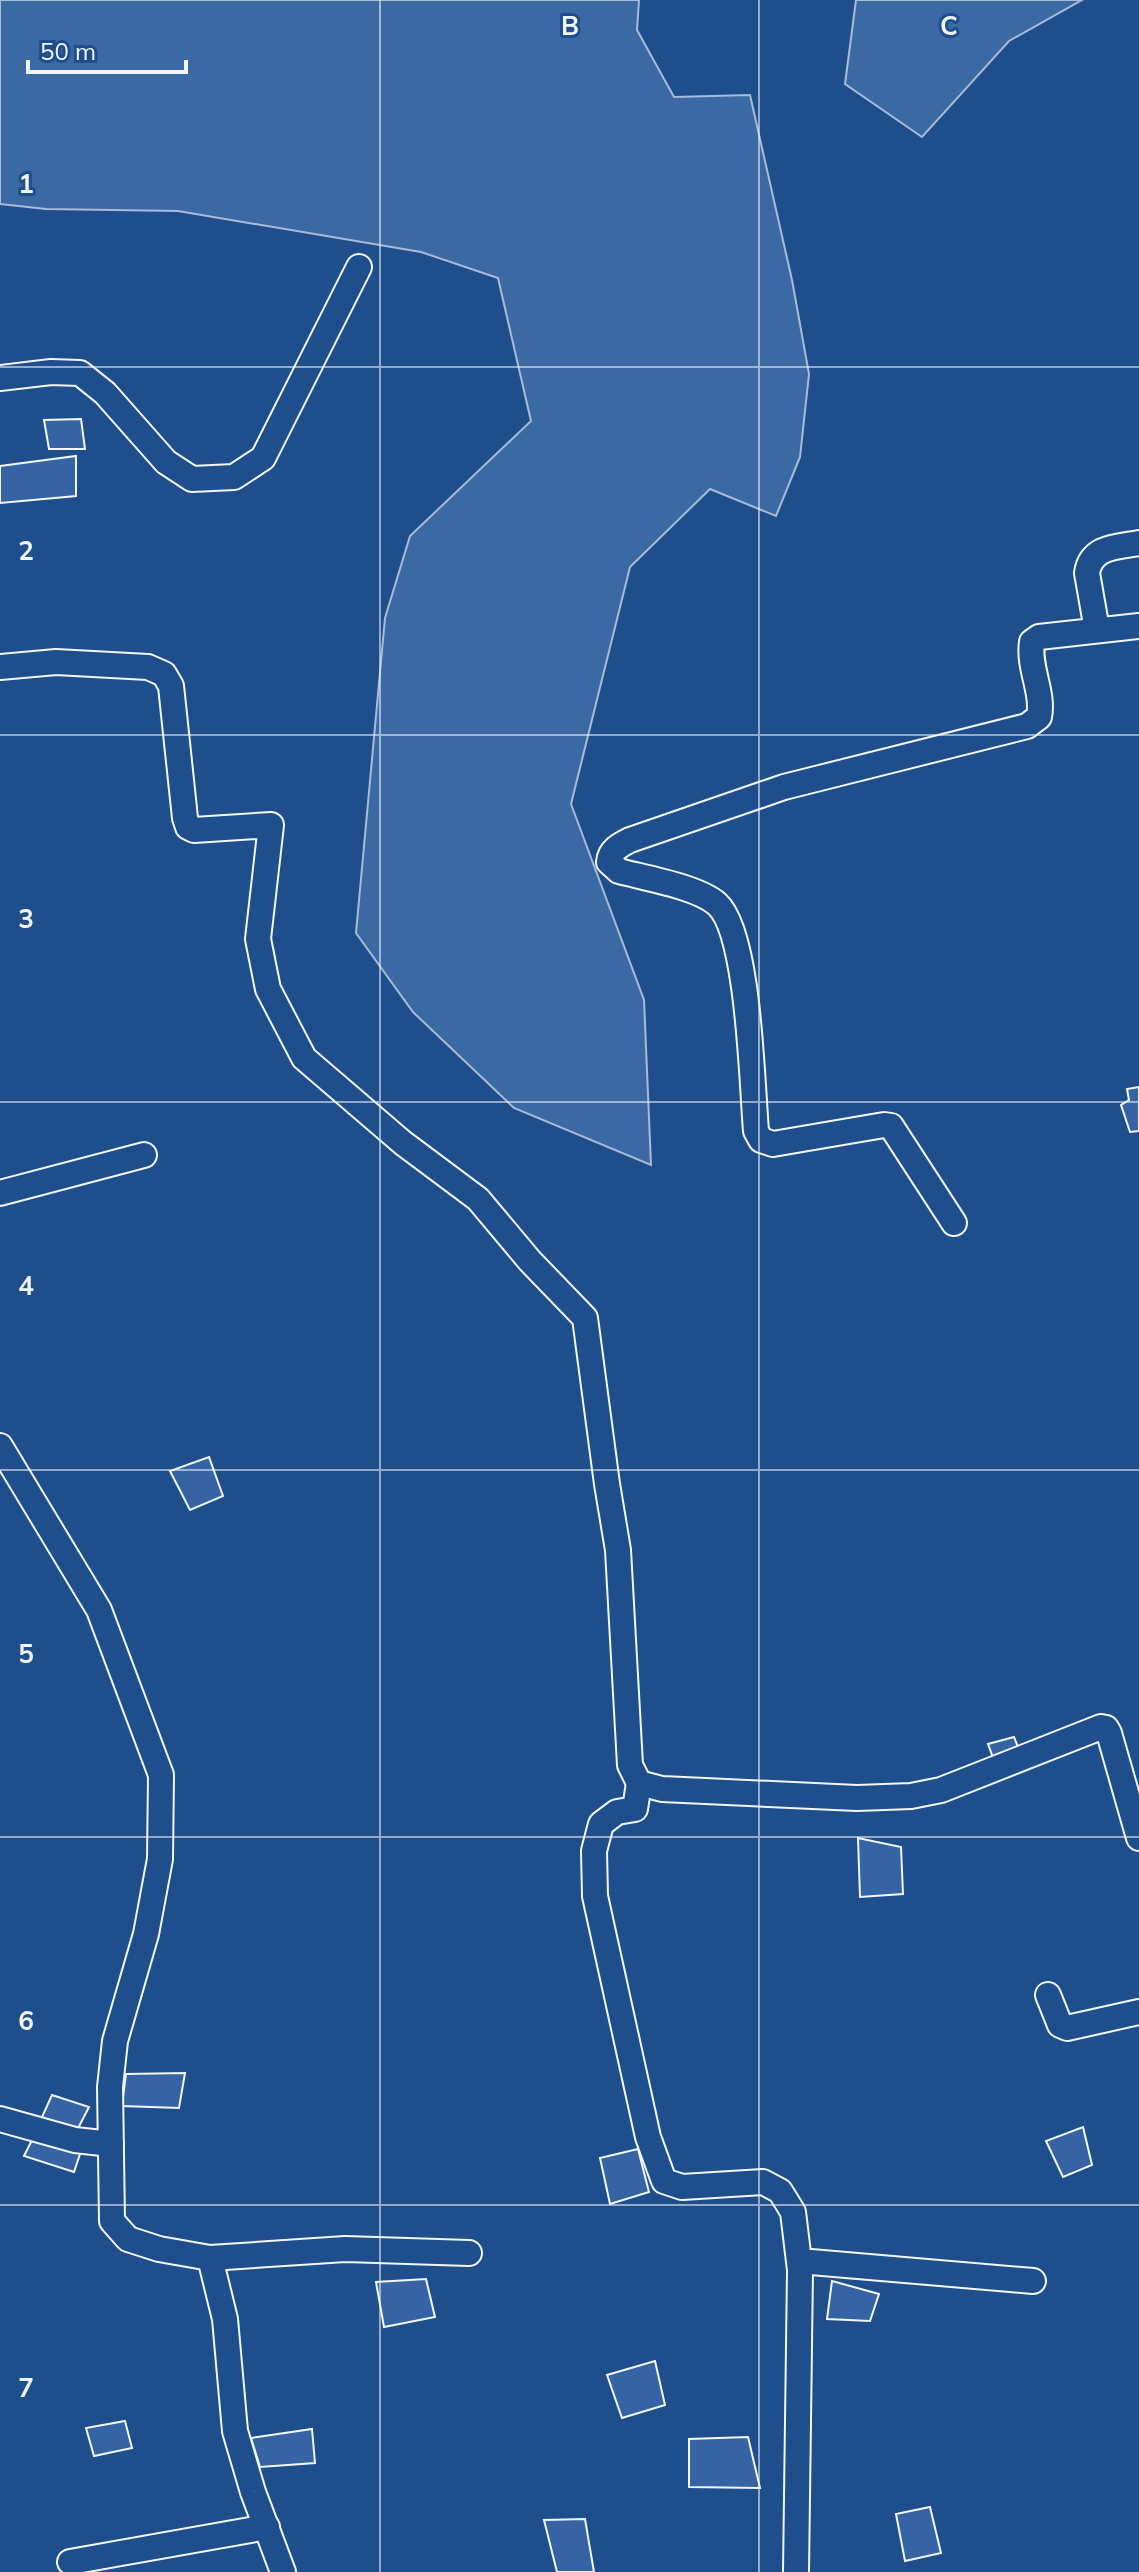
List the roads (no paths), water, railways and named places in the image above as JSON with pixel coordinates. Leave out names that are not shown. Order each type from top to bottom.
[{"type":"street","points":[[0,378],[51,372],[80,373],[105,393],[166,462],[192,479],[234,477],[263,458],[359,267]]},
{"type":"street","points":[[1097,630],[1088,564],[1103,549],[1139,543]]},
{"type":"street","points":[[954,1223],[891,1126],[773,1144],[761,1140],[756,1131],[745,984],[729,921],[719,906],[704,895],[619,871],[609,862],[609,856],[618,846],[630,840],[784,787],[1027,726],[1039,717],[1041,706],[1030,653],[1032,642],[1039,637],[1139,626]]},
{"type":"street","points":[[0,667],[56,662],[148,667],[164,674],[171,686],[188,827],[194,830],[271,825],[258,939],[268,989],[304,1058],[403,1143],[478,1199],[530,1261],[585,1318],[618,1550],[630,1765],[639,1783],[635,1809],[617,1812],[601,1824],[594,1851],[595,1896],[648,2137],[664,2181],[682,2187],[763,2182],[780,2191],[793,2212],[800,2270],[796,2572]]},
{"type":"street","points":[[0,1193],[144,1155]]},
{"type":"street","points":[[4,1463],[99,1610],[161,1775],[160,1859],[146,1934],[115,2041],[110,2087],[112,2221],[128,2239],[159,2249],[210,2258],[345,2249],[469,2253]]},
{"type":"street","points":[[639,1783],[662,1789],[857,1798],[911,1796],[941,1790],[1101,1727],[1109,1733],[1139,1838]]},
{"type":"street","points":[[1048,1995],[1060,2025],[1067,2028],[1139,2012]]},
{"type":"street","points":[[0,2119],[75,2140],[111,2144]]},
{"type":"street","points":[[210,2258],[225,2319],[235,2431],[253,2492],[283,2572]]},
{"type":"street","points":[[800,2270],[804,2264],[811,2262],[1033,2281]]},
{"type":"street","points":[[70,2562],[267,2527]]},
{"type":"water","points":[[0,0],[639,0],[637,30],[674,97],[750,95],[792,280],[809,374],[800,457],[776,516],[710,489],[630,567],[571,804],[644,1000],[651,1165],[514,1108],[413,1012],[356,933],[385,618],[410,536],[531,421],[498,278],[421,252],[178,211],[46,209],[0,204]]},
{"type":"water","points":[[856,0],[1082,0],[1009,41],[922,137],[845,84]]}]
